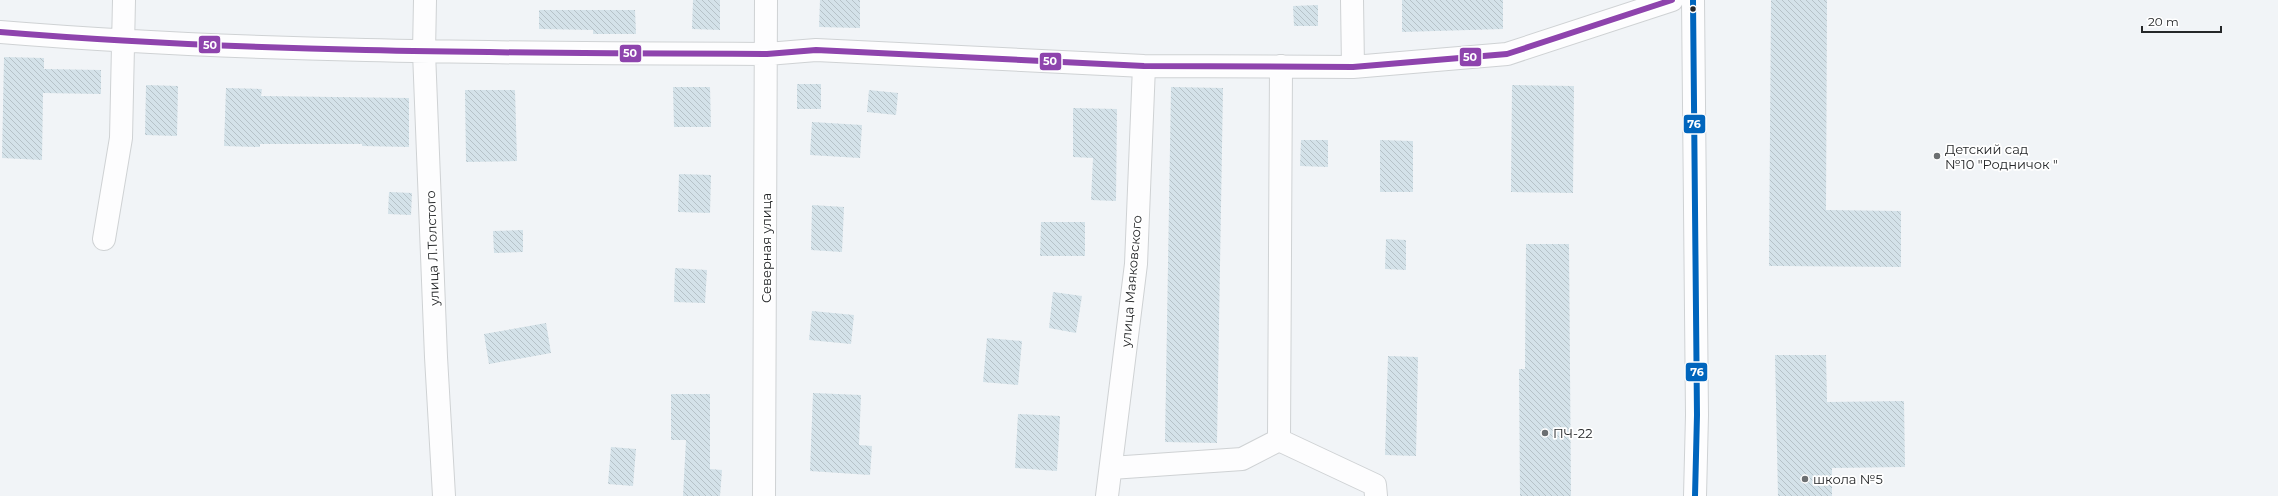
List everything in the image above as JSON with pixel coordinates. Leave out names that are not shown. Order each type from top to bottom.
[{"type":"street","points":[[104,239],[121,138],[124,0]]},
{"type":"street","name":"улица Л.Толстого","points":[[425,0],[424,52],[436,357],[444,496]]},
{"type":"street","name":"Северная улица","points":[[764,496],[767,54],[766,0]]},
{"type":"street","points":[[1352,0],[1353,67]]},
{"type":"street","points":[[0,32],[123,42],[424,52],[767,54],[816,50],[1144,66],[1353,67],[1507,54],[1672,0]]},
{"type":"street","points":[[1693,0],[1697,415],[1695,496]]},
{"type":"street","name":"улица Маяковского","points":[[1107,496],[1136,264],[1144,66]]},
{"type":"street","points":[[1279,440],[1281,66]]},
{"type":"street","points":[[1110,468],[1242,459],[1279,440]]},
{"type":"street","points":[[1279,440],[1375,485],[1376,496]]},
{"type":"building","points":[[693,0],[720,0],[720,30],[692,29]]},
{"type":"building","points":[[820,0],[860,0],[860,28],[819,27]]},
{"type":"building","points":[[1402,0],[1503,0],[1503,29],[1402,32]]},
{"type":"building","points":[[1771,0],[1827,0],[1826,210],[1901,211],[1901,267],[1769,266]]},
{"type":"building","points":[[1318,5],[1318,26],[1294,26],[1293,6]]},
{"type":"building","points":[[539,10],[635,10],[636,34],[593,34],[593,30],[539,29]]},
{"type":"building","points":[[4,57],[44,58],[44,69],[101,70],[101,94],[43,93],[42,160],[2,158]]},
{"type":"building","points":[[797,84],[821,84],[821,109],[797,109]]},
{"type":"building","points":[[146,85],[178,86],[177,136],[145,135]]},
{"type":"building","points":[[1512,85],[1574,86],[1573,193],[1511,192]]},
{"type":"building","points":[[673,87],[710,87],[711,127],[674,127]]},
{"type":"building","points":[[1171,87],[1223,88],[1217,443],[1165,442]]},
{"type":"building","points":[[226,88],[262,89],[261,96],[409,98],[409,147],[362,146],[362,144],[260,144],[260,147],[224,146]]},
{"type":"building","points":[[465,90],[515,90],[517,161],[466,162]]},
{"type":"building","points":[[869,90],[898,93],[896,115],[867,112]]},
{"type":"building","points":[[1073,108],[1117,109],[1116,201],[1091,200],[1093,158],[1073,157]]},
{"type":"building","points":[[812,122],[862,125],[860,158],[810,155]]},
{"type":"building","points":[[1301,140],[1328,140],[1328,167],[1300,166]]},
{"type":"building","points":[[1380,140],[1413,141],[1413,192],[1380,192]]},
{"type":"building","points":[[679,174],[711,175],[710,213],[678,212]]},
{"type":"building","points":[[389,192],[412,193],[411,215],[388,214]]},
{"type":"building","points":[[812,205],[844,207],[842,252],[811,250]]},
{"type":"building","points":[[1041,222],[1085,222],[1085,256],[1040,256]]},
{"type":"building","points":[[523,230],[523,252],[494,253],[493,231]]},
{"type":"building","points":[[1386,239],[1406,240],[1406,270],[1385,269]]},
{"type":"building","points":[[1526,244],[1569,244],[1571,496],[1520,496],[1519,369],[1525,369]]},
{"type":"building","points":[[675,268],[707,270],[705,303],[674,302]]},
{"type":"building","points":[[1053,292],[1082,296],[1076,333],[1049,328]]},
{"type":"building","points":[[812,311],[854,315],[851,344],[809,340]]},
{"type":"building","points":[[546,323],[551,353],[489,364],[484,334]]},
{"type":"building","points":[[987,338],[1022,341],[1018,385],[983,382]]},
{"type":"building","points":[[1775,355],[1826,355],[1827,402],[1904,401],[1905,467],[1832,468],[1832,496],[1778,496]]},
{"type":"building","points":[[1388,356],[1418,357],[1416,456],[1385,455]]},
{"type":"building","points":[[813,393],[861,395],[859,445],[872,446],[870,475],[810,471]]},
{"type":"building","points":[[671,394],[710,394],[710,469],[722,470],[720,496],[683,496],[686,440],[671,440]]},
{"type":"building","points":[[1018,414],[1060,416],[1057,471],[1015,468]]},
{"type":"building","points":[[611,447],[636,449],[633,486],[608,484]]},
{"type":"transit line","name":"50","points":[[0,32],[96,39],[287,48],[479,52],[767,54],[816,50],[1144,66],[1353,67],[1507,54],[1672,0]]},
{"type":"transit line","name":"76","points":[[1693,0],[1697,415],[1695,496]]},
{"type":"place","name":"Детский сад №10 \"Родничок \"","points":[[1937,156]]},
{"type":"place","name":"ПЧ-22","points":[[1545,433]]},
{"type":"place","name":"школа №5","points":[[1805,479]]}]
